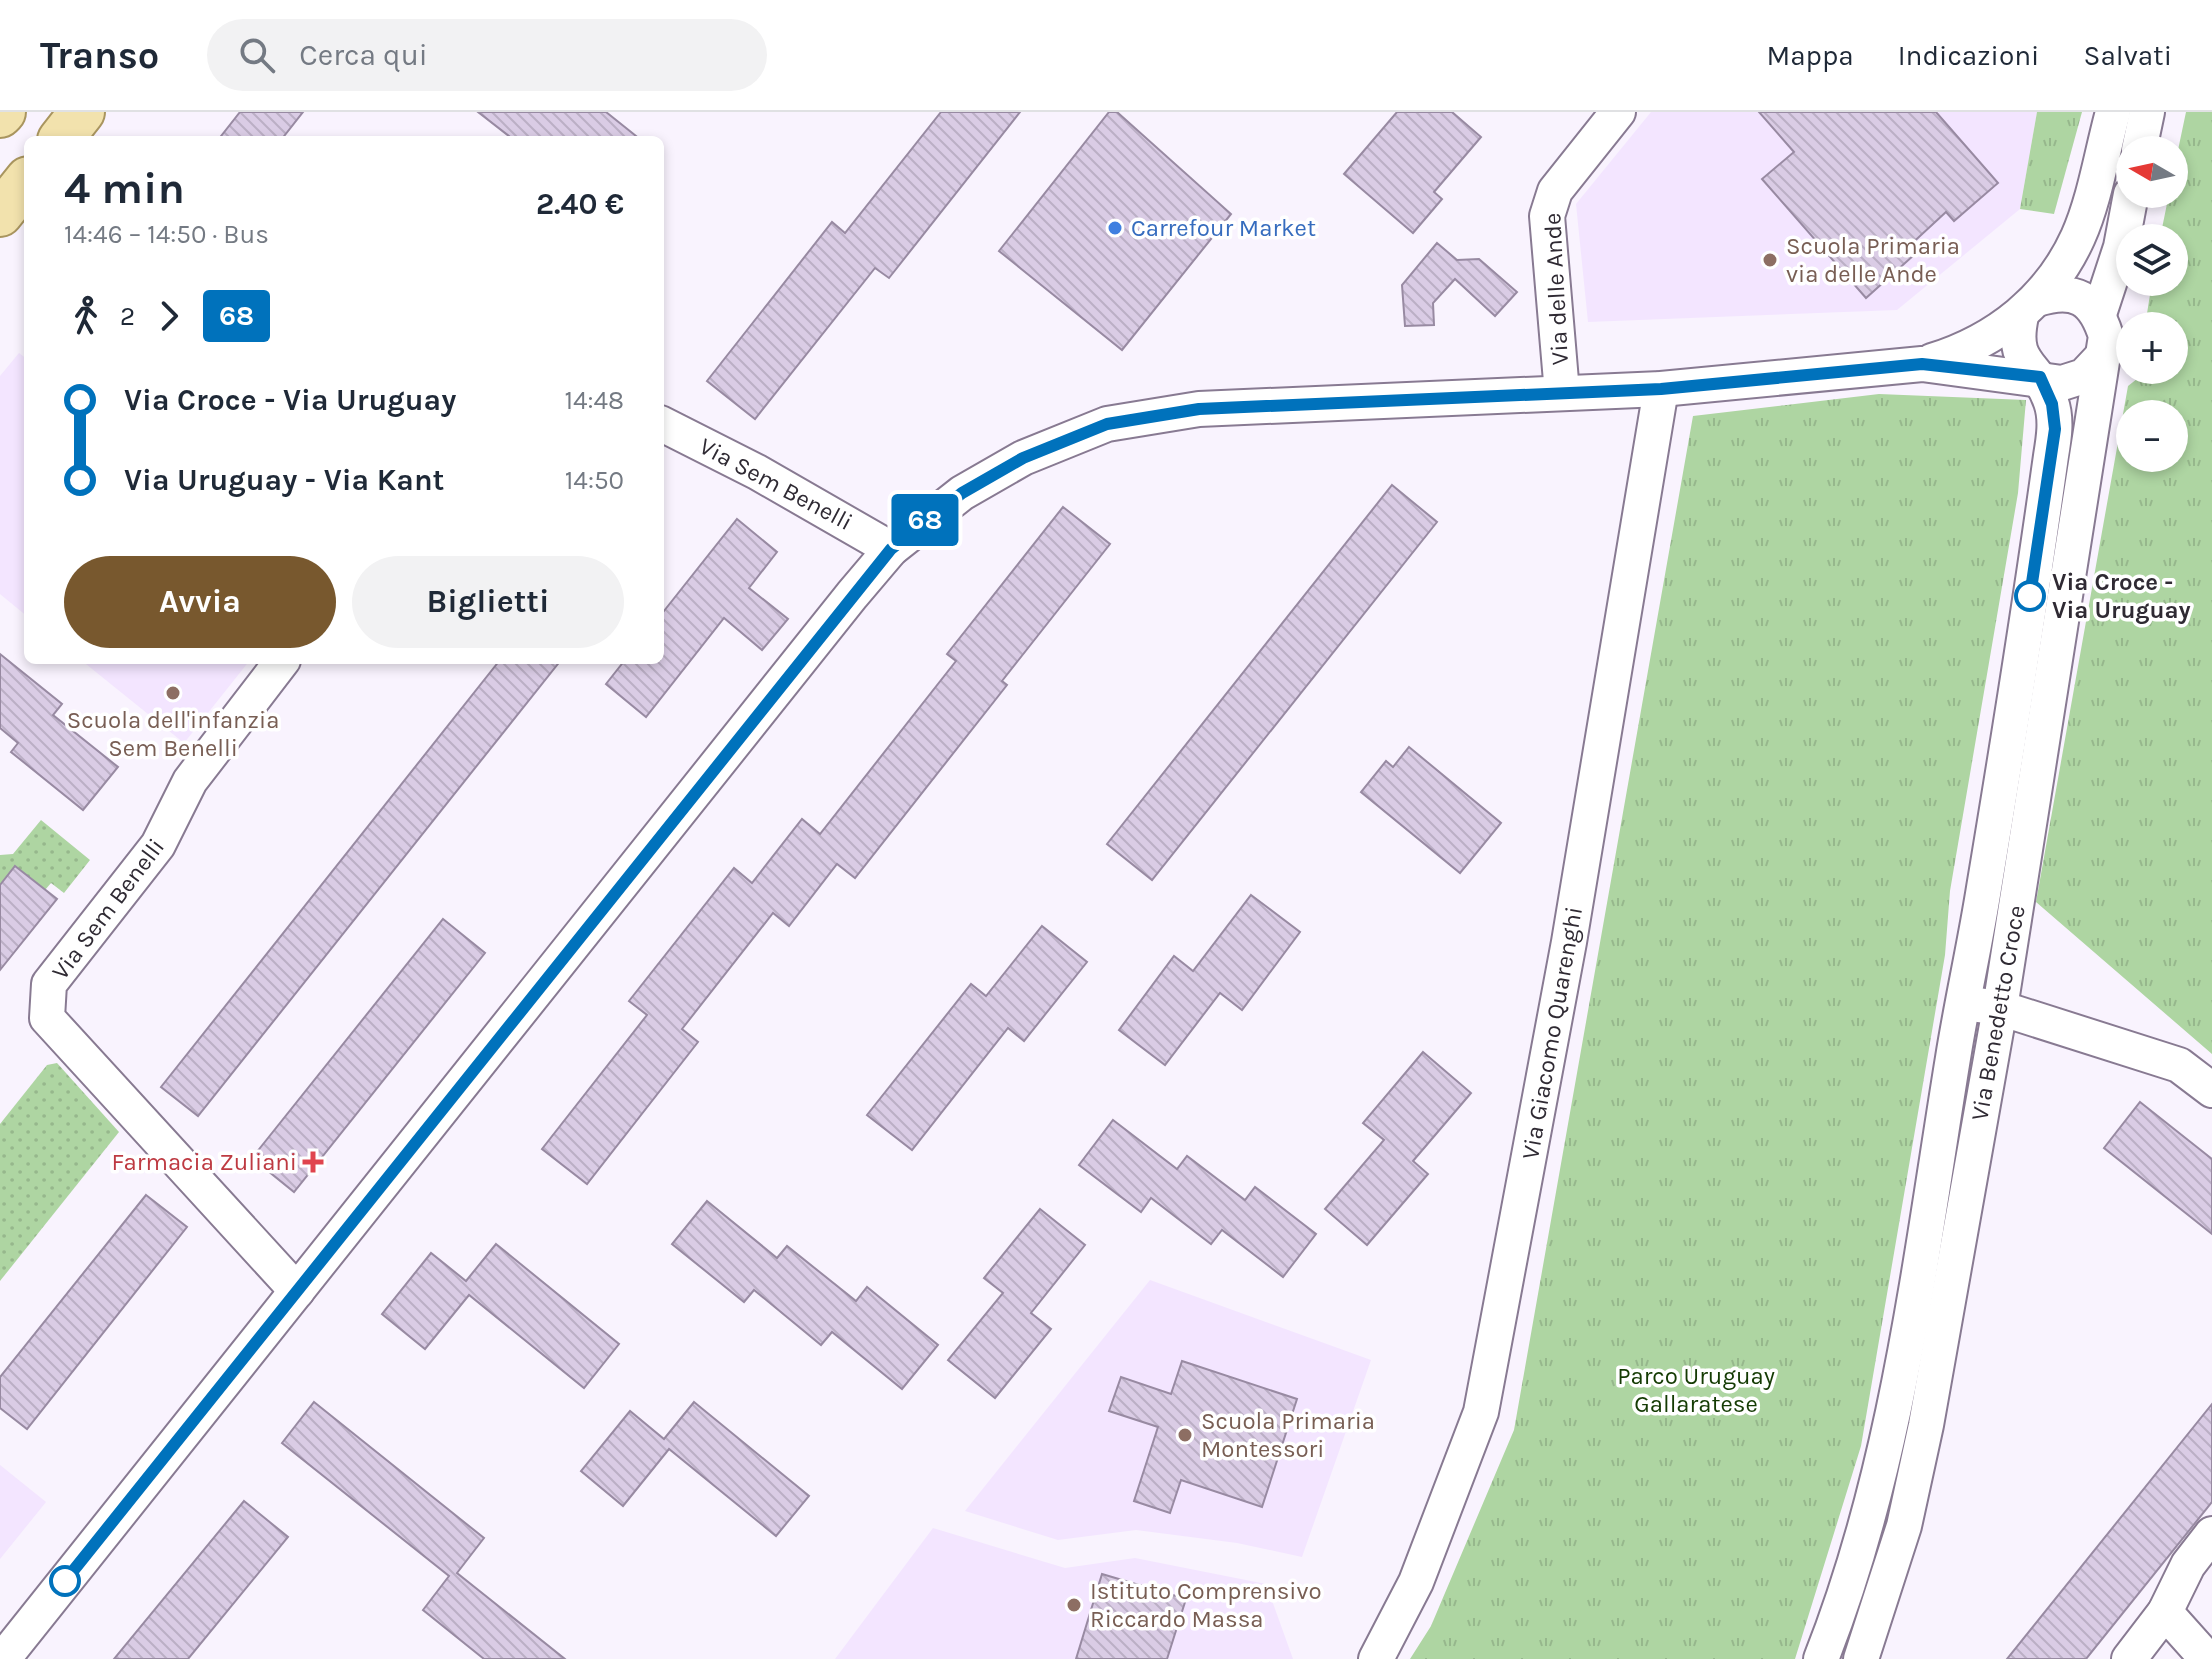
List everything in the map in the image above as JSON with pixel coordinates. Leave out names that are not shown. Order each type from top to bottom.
[{"type":"main road","points":[[63,136],[82,112]]},
{"type":"main road","points":[[0,214],[24,184]]},
{"type":"street","points":[[2040,377],[2023,361],[2016,339],[2029,308],[2079,235],[2113,112]]},
{"type":"street","points":[[2142,136],[2147,112]]},
{"type":"street","name":"Via delle Ande","points":[[1562,393],[1547,216],[1555,191],[1613,114]]},
{"type":"street","points":[[2099,314],[2121,247],[2128,208]]},
{"type":"street","points":[[3,1659],[891,549],[929,516],[989,476],[1059,442],[1107,424],[1199,409],[1279,403],[1661,389],[1922,364],[1961,352],[2059,292],[2082,298],[2099,314],[2106,336],[2100,359],[2084,376],[2062,383],[2040,377],[1922,364]]},
{"type":"street","name":"Via Benedetto Croce","points":[[1861,1659],[1907,1512],[2000,1008],[2100,359]]},
{"type":"street","name":"Via Benedetto Croce","points":[[1821,1659],[1854,1566],[1892,1418],[1962,1002],[1984,891],[2055,433],[2052,404],[2040,377]]},
{"type":"street","name":"Via Giacomo Quarenghi","points":[[1376,1659],[1416,1582],[1481,1412],[1569,942],[1661,389]]},
{"type":"street","name":"Via Sem Benelli","points":[[664,425],[782,485],[891,549]]},
{"type":"street","name":"Via Sem Benelli","points":[[280,664],[190,781],[158,845],[49,984],[47,1018],[297,1291]]},
{"type":"street","points":[[1962,1002],[2000,1008],[2179,1065],[2212,1090]]},
{"type":"street","points":[[2129,1659],[2165,1612],[2188,1565],[2212,1534]]},
{"type":"street","points":[[2165,1612],[2207,1659]]},
{"type":"shaded area","name":"Scuola Primaria via delle Ande","points":[[1651,112],[2037,112],[2020,209],[1897,310],[1588,322],[1576,204]]},
{"type":"shaded area","points":[[19,353],[24,357],[24,614],[0,594],[0,376]]},
{"type":"shaded area","name":"Scuola dell'infanzia Sem Benelli","points":[[86,664],[247,664],[184,743]]},
{"type":"shaded area","name":"Scuola Primaria Montessori","points":[[1150,1280],[1371,1360],[1302,1557],[1237,1543],[1136,1530],[1058,1540],[965,1511]]},
{"type":"shaded area","points":[[0,1465],[46,1502],[0,1559]]},
{"type":"shaded area","name":"Istituto Comprensivo Riccardo Massa","points":[[933,1528],[1065,1568],[1135,1558],[1266,1584],[1293,1659],[835,1659]]},
{"type":"green space","points":[[2037,112],[2082,112],[2054,214],[2020,209]]},
{"type":"green space","points":[[2186,112],[2212,112],[2212,1054],[2036,902],[2116,453],[2116,472],[2188,472],[2188,400],[2126,400],[2131,384],[2188,384],[2188,312],[2147,312],[2150,296],[2188,296],[2188,224],[2163,224],[2166,208],[2188,208],[2188,136],[2181,136]]},
{"type":"green space","name":"Parco Uruguay Gallaratese","points":[[1879,394],[2026,400],[2018,493],[1950,891],[1945,955],[1861,1446],[1795,1659],[1410,1659],[1431,1626],[1514,1430],[1693,416]]},
{"type":"green space","points":[[41,820],[90,860],[64,893],[51,883],[45,890],[0,885],[0,855],[13,854]]},
{"type":"green space","points":[[57,1063],[119,1132],[0,1281],[0,1124],[47,1065]]},
{"type":"building","points":[[240,112],[303,112],[284,136],[221,136]]},
{"type":"building","points":[[478,112],[606,112],[636,136],[509,136]]},
{"type":"building","points":[[941,112],[1020,112],[889,278],[875,268],[755,419],[707,381],[832,222],[845,233]]},
{"type":"building","points":[[1109,112],[1117,112],[1231,214],[1122,350],[999,251]]},
{"type":"building","points":[[1397,112],[1452,112],[1481,137],[1434,192],[1442,199],[1413,233],[1344,174]]},
{"type":"building","points":[[1759,112],[1936,112],[1998,183],[1954,221],[1946,212],[1907,248],[1914,255],[1866,298],[1762,179],[1794,152]]},
{"type":"building","points":[[1437,243],[1457,260],[1479,259],[1517,292],[1495,316],[1455,279],[1433,303],[1434,325],[1405,326],[1402,285]]},
{"type":"building","points":[[1392,485],[1437,522],[1152,880],[1107,844]]},
{"type":"building","points":[[1063,507],[1110,544],[1002,681],[1007,685],[855,878],[837,864],[789,926],[773,913],[682,1029],[698,1042],[587,1184],[542,1149],[647,1015],[629,1001],[734,868],[752,883],[802,819],[820,834],[956,661],[947,654]]},
{"type":"building","points":[[737,519],[777,552],[749,588],[788,619],[762,650],[724,618],[646,717],[606,684],[622,664],[664,664],[664,611]]},
{"type":"building","points":[[0,654],[62,704],[53,715],[118,767],[83,810],[11,752],[18,743],[0,728]]},
{"type":"building","points":[[497,664],[558,664],[198,1116],[161,1087]]},
{"type":"building","points":[[1409,747],[1501,823],[1460,873],[1361,792],[1386,761],[1393,767]]},
{"type":"building","points":[[15,866],[57,899],[0,970],[0,885]]},
{"type":"building","points":[[1251,895],[1300,932],[1242,1010],[1220,993],[1165,1065],[1119,1030],[1174,956],[1193,971]]},
{"type":"building","points":[[443,919],[485,953],[294,1192],[252,1158]]},
{"type":"building","points":[[1042,926],[1087,962],[1024,1041],[1008,1028],[912,1150],[867,1115],[971,984],[986,996]]},
{"type":"building","points":[[1423,1052],[1471,1093],[1413,1161],[1428,1174],[1367,1245],[1325,1209],[1384,1140],[1363,1123]]},
{"type":"building","points":[[2140,1102],[2212,1159],[2212,1234],[2104,1148]]},
{"type":"building","points":[[1113,1120],[1177,1169],[1187,1156],[1245,1200],[1255,1187],[1316,1234],[1283,1277],[1222,1230],[1211,1244],[1151,1198],[1141,1212],[1079,1165]]},
{"type":"building","points":[[146,1195],[187,1227],[27,1429],[0,1408],[0,1377]]},
{"type":"building","points":[[707,1201],[777,1258],[787,1246],[856,1301],[867,1287],[938,1345],[902,1389],[832,1332],[821,1345],[754,1290],[744,1302],[672,1244]]},
{"type":"building","points":[[1040,1209],[1085,1245],[1031,1313],[1051,1329],[995,1398],[948,1360],[1003,1293],[984,1278]]},
{"type":"building","points":[[496,1244],[619,1344],[584,1388],[469,1295],[425,1349],[382,1314],[431,1253],[466,1281]]},
{"type":"building","points":[[1182,1361],[1297,1399],[1262,1507],[1181,1480],[1170,1513],[1134,1501],[1158,1427],[1109,1411],[1121,1377],[1171,1394]]},
{"type":"building","points":[[314,1402],[484,1538],[457,1573],[565,1659],[484,1659],[423,1610],[449,1576],[282,1443]]},
{"type":"building","points":[[694,1402],[809,1496],[776,1536],[669,1449],[623,1506],[581,1471],[630,1411],[664,1439]]},
{"type":"building","points":[[2212,1404],[2212,1502],[2086,1659],[2007,1659]]},
{"type":"building","points":[[244,1501],[288,1537],[188,1659],[114,1659]]},
{"type":"building","points":[[1102,1574],[1186,1599],[1167,1659],[1076,1659]]},
{"type":"bus line","name":"68","points":[[65,1581],[891,549],[962,493],[1023,458],[1107,424],[1199,409],[1279,403],[1661,389],[1922,364],[2040,377],[2052,404],[2055,429],[2030,596]]},
{"type":"place","name":"Carrefour Market","points":[[1115,228]]},
{"type":"place","name":"Scuola Primaria via delle Ande","points":[[1770,260]]},
{"type":"place","name":"Via Croce - Via Uruguay","points":[[2030,596]]},
{"type":"place","name":"Scuola dell'infanzia Sem Benelli","points":[[173,693]]},
{"type":"place","name":"Farmacia Zuliani","points":[[313,1162]]},
{"type":"place","name":"Scuola Primaria Montessori","points":[[1185,1435]]},
{"type":"place","name":"Istituto Comprensivo Riccardo Massa","points":[[1074,1605]]}]
